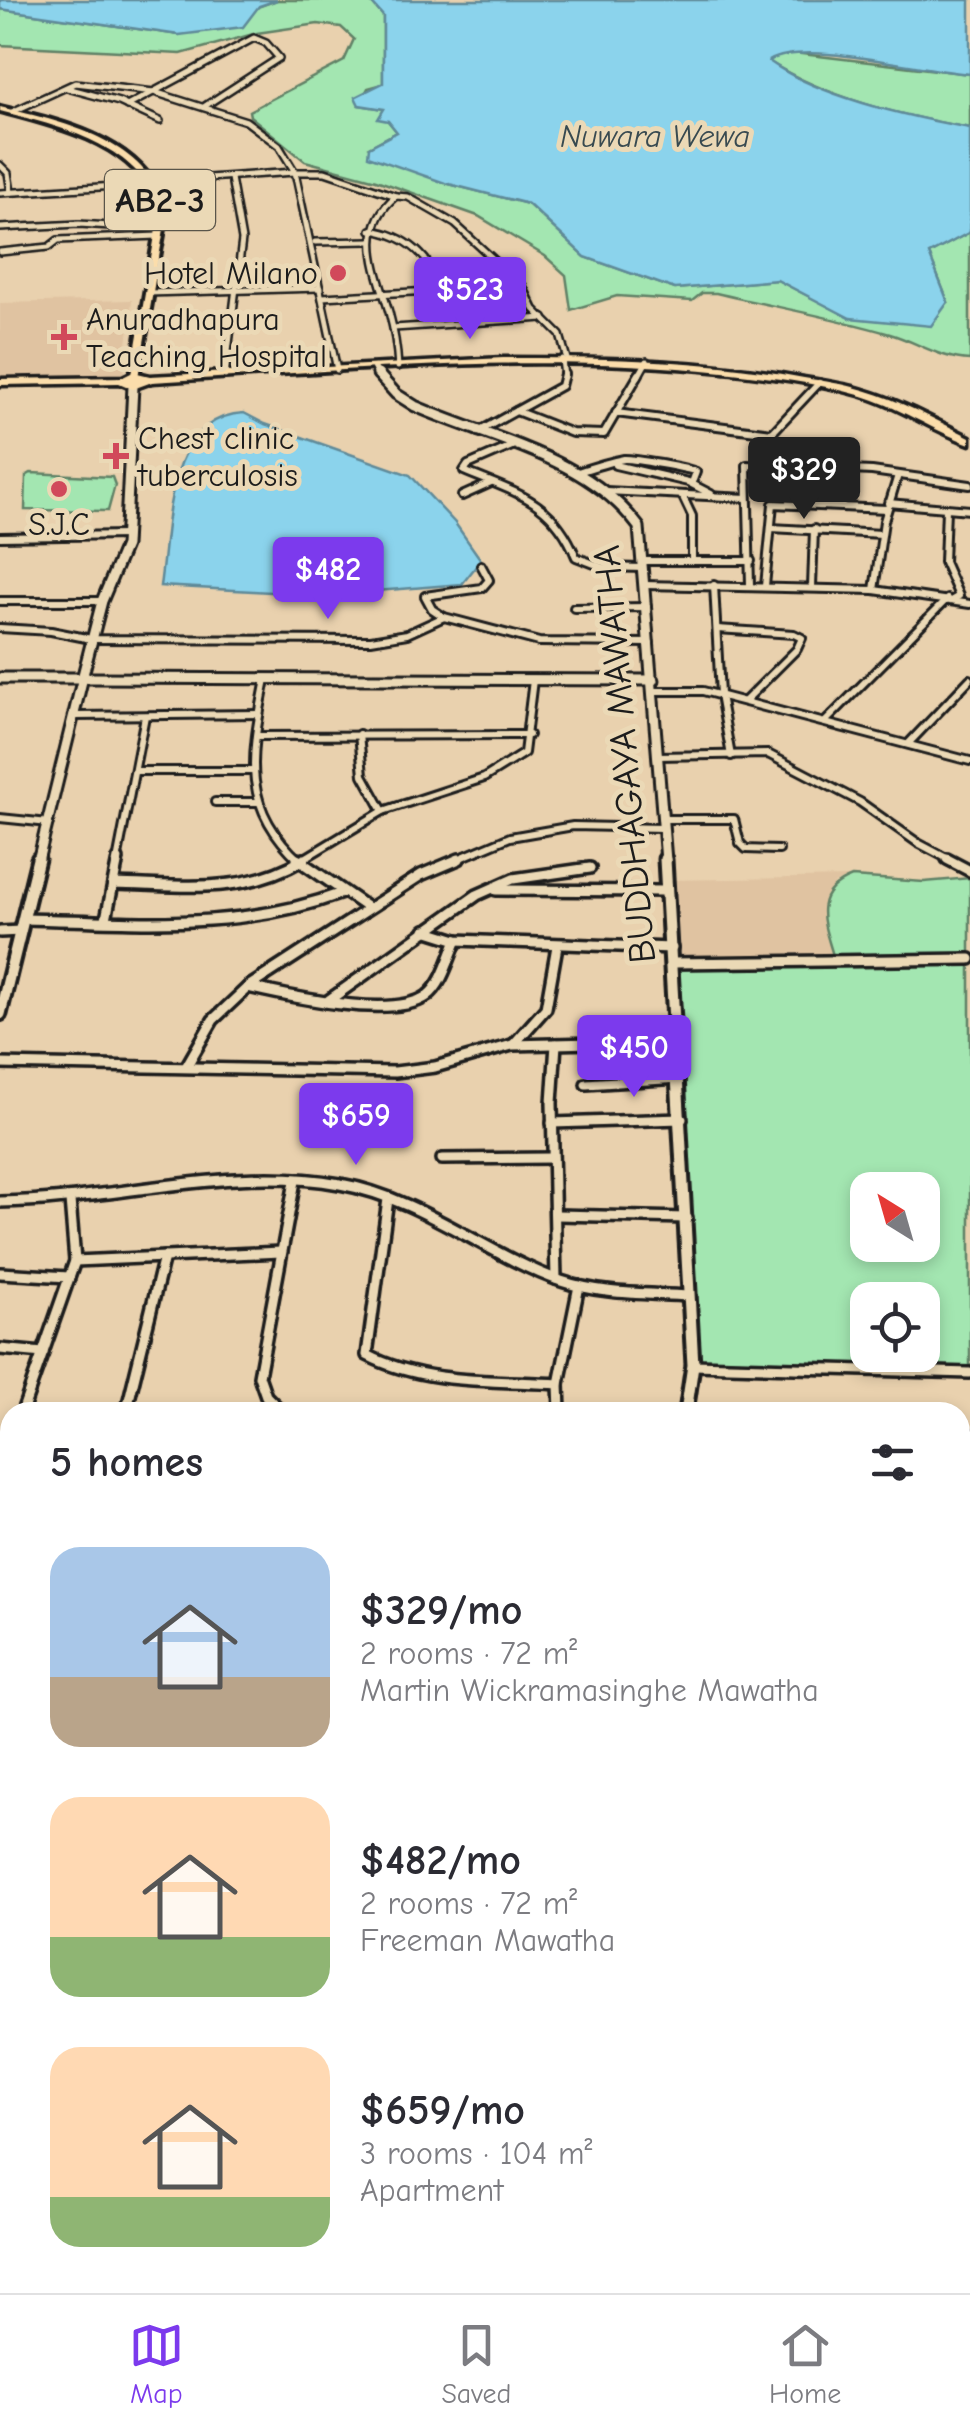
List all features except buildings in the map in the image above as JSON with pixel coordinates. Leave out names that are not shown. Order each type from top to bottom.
[{"type":"highway","points":[[0,382],[134,380],[565,359],[647,361],[819,383],[886,400],[970,441]]},
{"type":"main road","name":"AB2-3","points":[[0,109],[88,136],[127,161],[149,184],[162,212],[134,380]]},
{"type":"main road","name":"BUDDHAGAYA MAWATHA","points":[[374,368],[396,396],[576,472],[627,506],[639,527],[654,686],[680,1078],[693,1364],[687,1402]]},
{"type":"main road","points":[[0,1014],[5,975],[23,925],[76,716],[90,638],[126,536],[134,380]]},
{"type":"main road","points":[[0,678],[534,680],[654,686]]},
{"type":"street","points":[[126,106],[238,44],[254,38],[266,43],[278,58],[204,106]]},
{"type":"street","points":[[0,120],[59,88],[86,83],[154,92],[246,121],[260,131],[279,146],[295,172],[316,242],[320,288],[337,370]]},
{"type":"street","points":[[59,88],[71,87],[160,121]]},
{"type":"street","points":[[0,164],[8,173],[11,192]]},
{"type":"street","points":[[0,193],[324,172],[408,197],[440,213],[523,286],[560,334],[565,382],[478,432]]},
{"type":"street","points":[[225,376],[242,240],[231,178]]},
{"type":"street","points":[[396,196],[373,219],[370,241],[394,328],[398,367]]},
{"type":"street","points":[[0,228],[93,224],[158,232]]},
{"type":"street","points":[[371,230],[406,239],[440,279],[442,291]]},
{"type":"street","points":[[0,252],[50,248],[58,240],[158,232]]},
{"type":"street","points":[[316,242],[370,241]]},
{"type":"street","points":[[322,297],[523,286]]},
{"type":"street","points":[[148,293],[320,288]]},
{"type":"street","points":[[394,328],[544,318]]},
{"type":"street","points":[[516,411],[590,438],[604,434],[647,361]]},
{"type":"street","points":[[616,412],[772,434],[819,383]]},
{"type":"street","points":[[512,446],[464,469],[491,484],[536,500],[554,513],[570,535],[576,558],[584,563],[750,562]]},
{"type":"street","points":[[576,472],[626,458],[652,466],[687,465],[696,472],[693,480]]},
{"type":"street","points":[[612,464],[633,474],[693,480],[713,496]]},
{"type":"street","points":[[750,586],[747,464],[898,474],[970,485]]},
{"type":"street","points":[[874,590],[882,534],[898,474]]},
{"type":"street","points":[[462,496],[491,484]]},
{"type":"street","points":[[606,491],[747,498]]},
{"type":"street","points":[[682,495],[692,516],[692,562]]},
{"type":"street","points":[[765,586],[770,510],[780,502],[970,510]]},
{"type":"street","points":[[824,722],[950,599],[959,596],[942,560],[948,532],[946,509]]},
{"type":"street","points":[[771,528],[882,534]]},
{"type":"street","points":[[812,587],[814,529]]},
{"type":"street","points":[[0,537],[126,536]]},
{"type":"street","points":[[481,564],[489,580],[482,588],[424,596],[432,609],[444,617],[539,642],[650,643]]},
{"type":"street","points":[[714,584],[720,695],[731,756]]},
{"type":"street","points":[[644,585],[874,590],[970,604]]},
{"type":"street","points":[[0,601],[102,601]]},
{"type":"street","points":[[574,608],[647,607]]},
{"type":"street","points":[[0,628],[90,638],[371,640],[407,634],[444,617]]},
{"type":"street","points":[[717,630],[794,634],[802,638],[797,649],[745,701]]},
{"type":"street","points":[[266,679],[252,770],[260,814],[301,863],[368,908]]},
{"type":"street","points":[[908,744],[970,679]]},
{"type":"street","points":[[113,884],[242,885],[274,877],[383,811],[506,768],[524,753],[530,735],[534,680]]},
{"type":"street","points":[[654,686],[745,701],[970,762]]},
{"type":"street","points":[[76,716],[259,714]]},
{"type":"street","points":[[106,919],[145,716]]},
{"type":"street","points":[[360,734],[358,763],[363,783],[383,811]]},
{"type":"street","points":[[258,736],[530,735]]},
{"type":"street","points":[[658,756],[768,754],[860,802],[918,843],[970,871]]},
{"type":"street","points":[[135,771],[252,770]]},
{"type":"street","points":[[215,802],[258,802]]},
{"type":"street","points":[[0,818],[49,823]]},
{"type":"street","points":[[186,1067],[212,1020],[248,987],[421,875],[510,837],[572,826],[734,819],[740,843],[746,849],[779,850]]},
{"type":"street","points":[[329,1000],[488,890],[513,879],[590,868]]},
{"type":"street","points":[[488,890],[667,891]]},
{"type":"street","points":[[0,932],[23,925],[106,919],[216,923],[272,918],[342,893]]},
{"type":"street","points":[[426,930],[457,940],[672,948]]},
{"type":"street","points":[[248,987],[283,996],[393,1005],[421,999],[430,994],[457,940]]},
{"type":"street","points":[[512,1045],[546,1008],[557,946]]},
{"type":"street","points":[[673,963],[970,959]]},
{"type":"street","points":[[0,1064],[396,1072],[435,1067],[512,1045],[677,1041]]},
{"type":"street","points":[[556,1044],[552,1123],[556,1278]]},
{"type":"street","points":[[586,1084],[680,1078]]},
{"type":"street","points":[[552,1123],[682,1119]]},
{"type":"street","points":[[442,1159],[553,1158]]},
{"type":"street","points":[[0,1202],[70,1200],[228,1180],[344,1184],[388,1198],[579,1286],[689,1296]]},
{"type":"street","points":[[272,1402],[259,1376],[295,1181]]},
{"type":"street","points":[[388,1198],[367,1356],[389,1367],[408,1370],[559,1384]]},
{"type":"street","points":[[26,1402],[74,1261],[70,1200]]},
{"type":"street","points":[[557,1214],[687,1218]]},
{"type":"street","points":[[74,1261],[282,1252]]},
{"type":"street","points":[[128,1402],[164,1256]]},
{"type":"street","points":[[0,1273],[68,1277]]},
{"type":"street","points":[[560,1402],[559,1384],[579,1286]]},
{"type":"street","points":[[0,1349],[43,1352]]},
{"type":"street","points":[[693,1364],[970,1373]]},
{"type":"shaded area","name":"Anuradhapura Teaching Hospital","points":[[132,300],[124,372],[120,375],[0,378],[0,303]]},
{"type":"shaded area","points":[[852,877],[834,884],[824,923],[835,960],[673,963],[666,880]]},
{"type":"green space","points":[[277,0],[369,0],[383,16],[383,84],[368,88],[359,105],[385,109],[397,132],[369,147],[445,183],[528,204],[585,257],[675,289],[777,280],[851,318],[948,302],[929,254],[970,232],[970,360],[949,357],[869,328],[716,293],[702,293],[692,301],[617,296],[571,310],[566,275],[545,256],[478,216],[376,180],[305,161],[250,116],[249,111],[344,61],[354,39],[341,27],[318,24],[257,33],[181,54],[0,45],[0,9],[179,35]]},
{"type":"green space","points":[[785,52],[970,74],[970,128],[918,118],[840,95],[768,61]]},
{"type":"green space","points":[[31,473],[112,477],[115,485],[108,511],[25,510],[26,476]]},
{"type":"green space","points":[[852,877],[924,882],[970,878],[970,1370],[940,1369],[940,1282],[850,1282],[850,1368],[693,1365],[673,963],[834,959],[823,911],[830,892]]},
{"type":"water","points":[[0,0],[277,0],[259,6],[243,27],[179,35],[0,9]]},
{"type":"water","name":"Nuwara Wewa","points":[[369,0],[970,0],[970,74],[810,53],[769,61],[838,95],[970,128],[970,232],[929,254],[948,302],[931,326],[850,318],[777,280],[675,289],[585,257],[528,204],[445,183],[368,156],[369,147],[397,132],[388,121],[378,119],[384,109],[359,105],[355,97],[383,83],[383,16]]},
{"type":"water","points":[[244,413],[410,475],[455,523],[481,560],[462,584],[327,595],[160,586],[170,506],[185,454],[199,433],[218,419]]},
{"type":"place","name":"Hotel Milano","points":[[338,273]]},
{"type":"place","name":"Anuradhapura Teaching Hospital","points":[[64,337]]},
{"type":"place","name":"Chest clinic tuberculosis","points":[[116,456]]},
{"type":"place","name":"S.J.C","points":[[59,489]]}]
